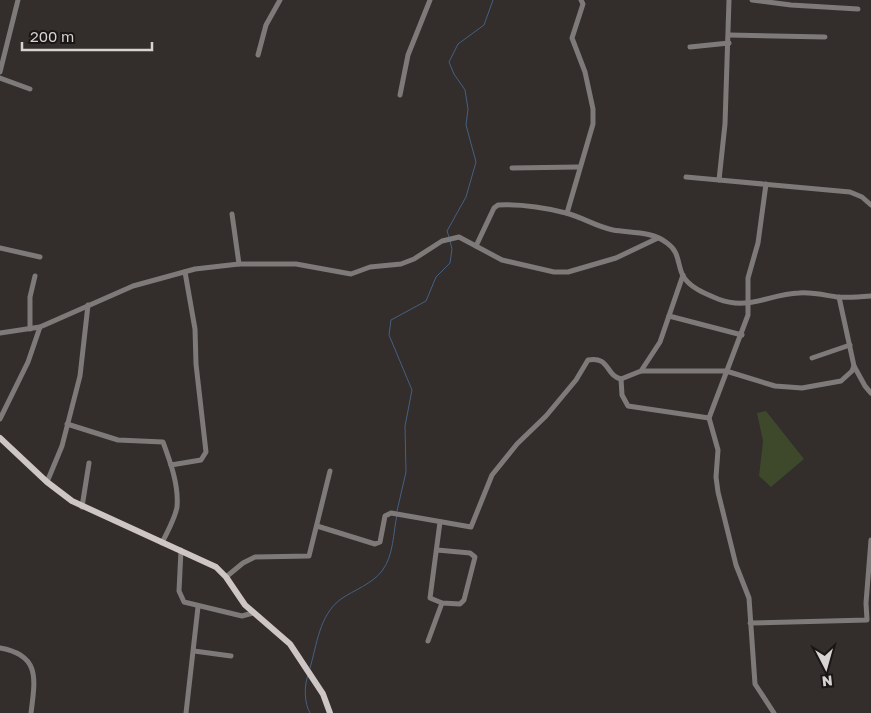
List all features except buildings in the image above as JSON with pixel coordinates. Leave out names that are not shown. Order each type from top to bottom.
[{"type":"main road","points":[[0,438],[47,482],[82,507],[213,565],[226,578],[240,599],[253,613],[284,638],[326,698],[330,713]]},
{"type":"street","points":[[0,72],[18,0]]},
{"type":"street","points":[[258,55],[266,25],[280,0]]},
{"type":"street","points":[[400,96],[408,55],[430,0]]},
{"type":"street","points":[[567,213],[578,167],[592,124],[593,109],[585,72],[572,45],[572,34],[583,4],[581,0]]},
{"type":"street","points":[[719,180],[725,124],[729,0]]},
{"type":"street","points":[[752,0],[858,9]]},
{"type":"street","points":[[824,0],[824,7]]},
{"type":"street","points":[[729,35],[825,37]]},
{"type":"street","points":[[690,47],[729,43]]},
{"type":"street","points":[[0,78],[30,89]]},
{"type":"street","points":[[512,168],[578,167]]},
{"type":"street","points":[[686,177],[850,192],[862,197],[871,205]]},
{"type":"street","points":[[766,184],[758,243],[748,278],[748,315],[742,336],[726,371],[709,418],[718,450],[716,477],[718,492],[736,565],[748,592],[755,684],[774,713]]},
{"type":"street","points":[[476,246],[494,208],[498,205],[567,213],[612,230],[635,231],[658,238],[674,248],[683,275],[660,342],[641,371]]},
{"type":"street","points":[[232,214],[240,264]]},
{"type":"street","points":[[0,333],[40,327],[133,286],[185,272],[240,264],[296,264],[351,274],[370,267],[401,264],[452,237],[465,238],[485,252],[523,266],[554,272],[568,272],[616,258],[658,238]]},
{"type":"street","points":[[0,248],[40,257]]},
{"type":"street","points":[[171,465],[201,460],[206,452],[196,364],[195,329],[185,272]]},
{"type":"street","points":[[683,275],[699,290],[719,299],[748,304],[796,293],[812,292],[839,297],[871,296]]},
{"type":"street","points":[[30,329],[30,297],[35,276]]},
{"type":"street","points":[[839,297],[854,366],[871,393]]},
{"type":"street","points":[[47,482],[62,446],[84,358],[88,305]]},
{"type":"street","points":[[669,316],[742,336]]},
{"type":"street","points":[[0,419],[28,362],[40,327]]},
{"type":"street","points":[[812,358],[850,346]]},
{"type":"street","points":[[317,526],[375,544],[380,542],[384,518],[388,514],[472,526],[492,475],[517,444],[546,416],[570,387],[588,360],[602,361],[614,376],[621,379],[641,371],[726,371],[775,386],[802,388],[841,381],[847,377],[854,366]]},
{"type":"street","points":[[621,379],[622,395],[628,406],[709,418]]},
{"type":"street","points":[[67,424],[118,440],[163,442],[176,488],[176,507],[162,543]]},
{"type":"street","points":[[82,507],[89,463]]},
{"type":"street","points":[[226,578],[243,563],[255,557],[309,556],[330,471]]},
{"type":"street","points":[[437,550],[470,553],[475,557],[462,603],[442,603],[430,598],[440,522]]},
{"type":"street","points":[[750,623],[869,620],[871,540]]},
{"type":"street","points":[[180,550],[179,595],[184,602],[198,607],[242,616],[253,613]]},
{"type":"street","points":[[428,641],[442,603]]},
{"type":"street","points":[[186,713],[198,607]]},
{"type":"street","points":[[0,648],[23,655],[31,664],[34,677],[30,713]]},
{"type":"street","points":[[194,651],[231,656]]},
{"type":"green space","points":[[766,411],[804,459],[771,487],[759,476],[763,441],[757,413]]},
{"type":"waterway","points":[[449,237],[447,231],[466,197],[476,162],[466,125],[468,109],[465,90],[454,74],[449,62],[458,44],[484,25],[493,0]]},
{"type":"waterway","points":[[397,511],[406,472],[405,426],[412,390],[389,335],[391,320],[426,301],[436,277],[450,263],[452,249],[450,241]]},
{"type":"waterway","points":[[310,668],[320,631],[328,613],[341,599],[378,576],[386,565],[391,551],[397,515]]},
{"type":"waterway","points":[[308,675],[305,694],[310,713]]}]
